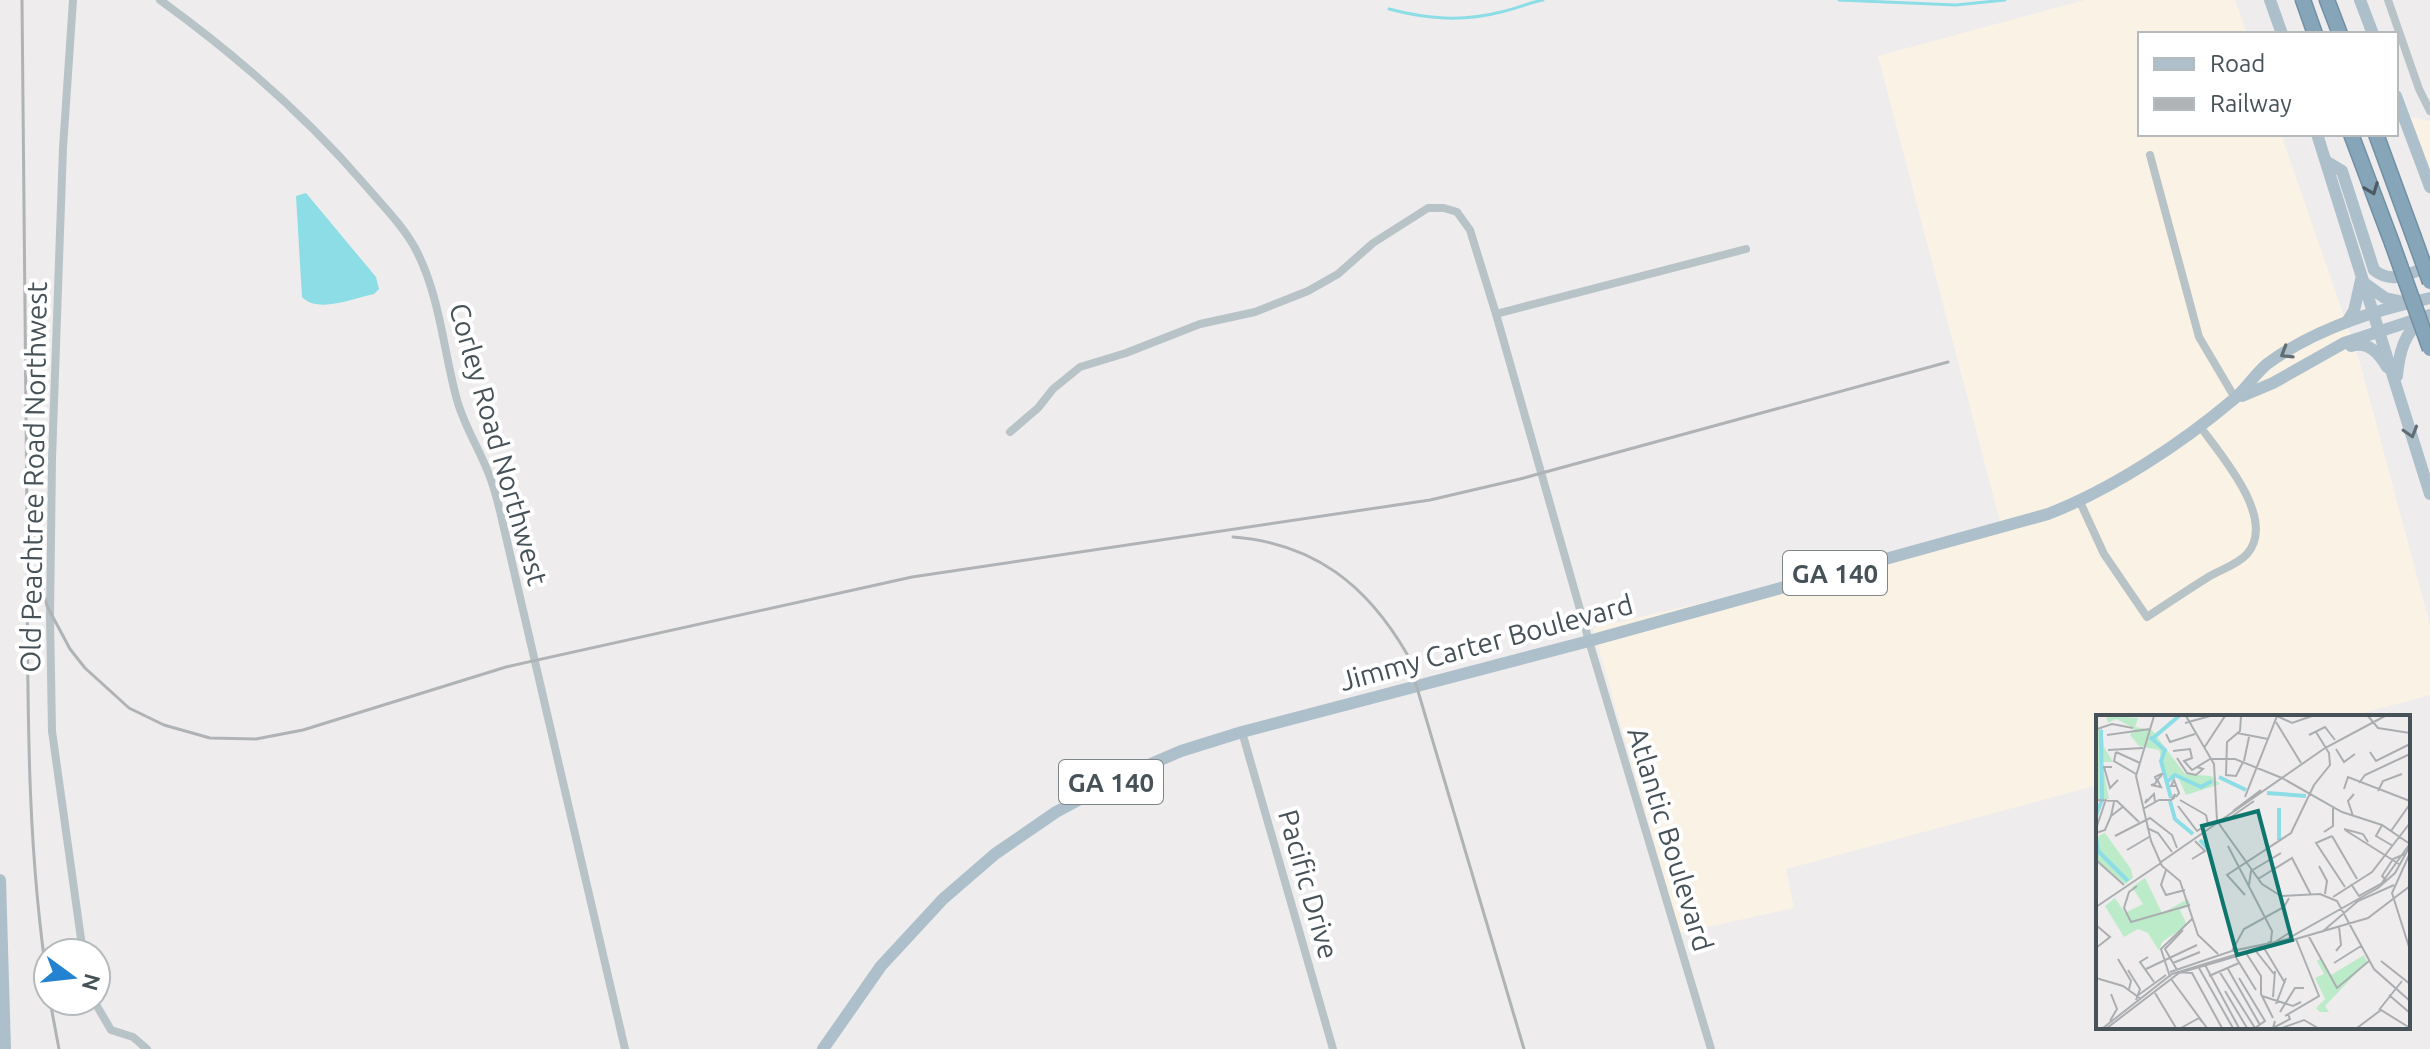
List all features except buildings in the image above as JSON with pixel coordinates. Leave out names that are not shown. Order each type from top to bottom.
[{"type":"highway","points":[[2303,0],[2314,32]]},
{"type":"highway","points":[[2327,0],[2339,32]]},
{"type":"highway","points":[[2352,136],[2430,349]]},
{"type":"highway","points":[[2377,136],[2430,282]]},
{"type":"main road","points":[[2270,0],[2281,32]]},
{"type":"main road","points":[[2360,0],[2372,32]]},
{"type":"main road","points":[[2398,101],[2430,187]]},
{"type":"main road","points":[[2318,136],[2363,278],[2371,314],[2380,331],[2430,494]]},
{"type":"main road","points":[[2327,162],[2342,171],[2374,270],[2381,276],[2394,278],[2430,266]]},
{"type":"main road","points":[[2363,278],[2385,298],[2407,303],[2425,312]]},
{"type":"main road","points":[[2347,322],[2354,311],[2363,278]]},
{"type":"main road","name":"Jimmy Carter Boulevard","points":[[823,1049],[855,1000],[905,938],[943,899],[995,854],[1056,812],[1123,776],[1181,751],[1242,732],[1589,641],[2048,514],[2108,488],[2199,425],[2235,398],[2266,366],[2300,345],[2347,322],[2407,303]]},
{"type":"main road","points":[[2371,314],[2425,312]]},
{"type":"main road","points":[[2396,383],[2407,335],[2425,312]]},
{"type":"main road","name":"Jimmy Carter Boulevard","points":[[2235,398],[2273,383],[2333,348],[2425,312]]},
{"type":"main road","points":[[2273,383],[2356,344],[2370,347],[2382,358],[2396,383]]},
{"type":"main road","points":[[0,880],[5,1049]]},
{"type":"street","name":"Old Peachtree Road Northwest","points":[[73,0],[63,148],[50,617],[52,731],[81,937]]},
{"type":"street","name":"Corley Road Northwest","points":[[160,0],[212,37],[268,84],[319,135],[406,235],[430,280],[457,401],[489,474],[503,524],[625,1049]]},
{"type":"street","points":[[2388,0],[2419,89],[2430,111]]},
{"type":"street","points":[[2150,155],[2199,337],[2235,398]]},
{"type":"street","name":"Atlantic Boulevard","points":[[1010,432],[1080,367],[1200,324],[1255,312],[1308,291],[1338,274],[1373,243],[1428,208],[1457,212],[1470,230],[1496,314],[1589,641],[1711,1049]]},
{"type":"street","points":[[1496,314],[1746,249]]},
{"type":"street","points":[[2080,502],[2104,554],[2147,617],[2239,561],[2248,553],[2256,537],[2255,514],[2245,492],[2199,425]]},
{"type":"street","name":"Pacific Drive","points":[[1242,732],[1333,1049]]},
{"type":"street","points":[[103,1017],[111,1030],[133,1037],[147,1049]]},
{"type":"shaded area","points":[[2085,0],[2235,0],[2246,32],[2138,32],[2138,136],[2282,136],[2360,363],[2430,625],[2430,695],[2355,715],[2096,715],[2096,786],[1786,869],[1794,908],[1680,933],[1593,628],[2003,533],[1878,56]]},
{"type":"shaded area","points":[[2406,116],[2430,121],[2430,181]]},
{"type":"water","points":[[306,193],[376,277],[379,289],[374,294],[327,305],[309,302],[302,297],[296,196]]},
{"type":"waterway","points":[[1389,9],[1431,17],[1458,18],[1506,11],[1543,0]]},
{"type":"waterway","points":[[1839,0],[1956,5],[2005,0]]},
{"type":"railway","points":[[22,0],[27,518]]},
{"type":"railway","points":[[31,506],[36,559],[47,606],[70,649],[85,668],[129,708],[164,725],[210,738],[256,739],[303,730],[506,667],[912,577],[1430,500],[1520,479],[1948,362]]},
{"type":"railway","points":[[1233,537],[1289,548],[1335,572],[1374,607],[1407,654],[1524,1049]]},
{"type":"railway","points":[[27,554],[32,824],[42,937]]},
{"type":"railway","points":[[53,1017],[59,1049]]}]
